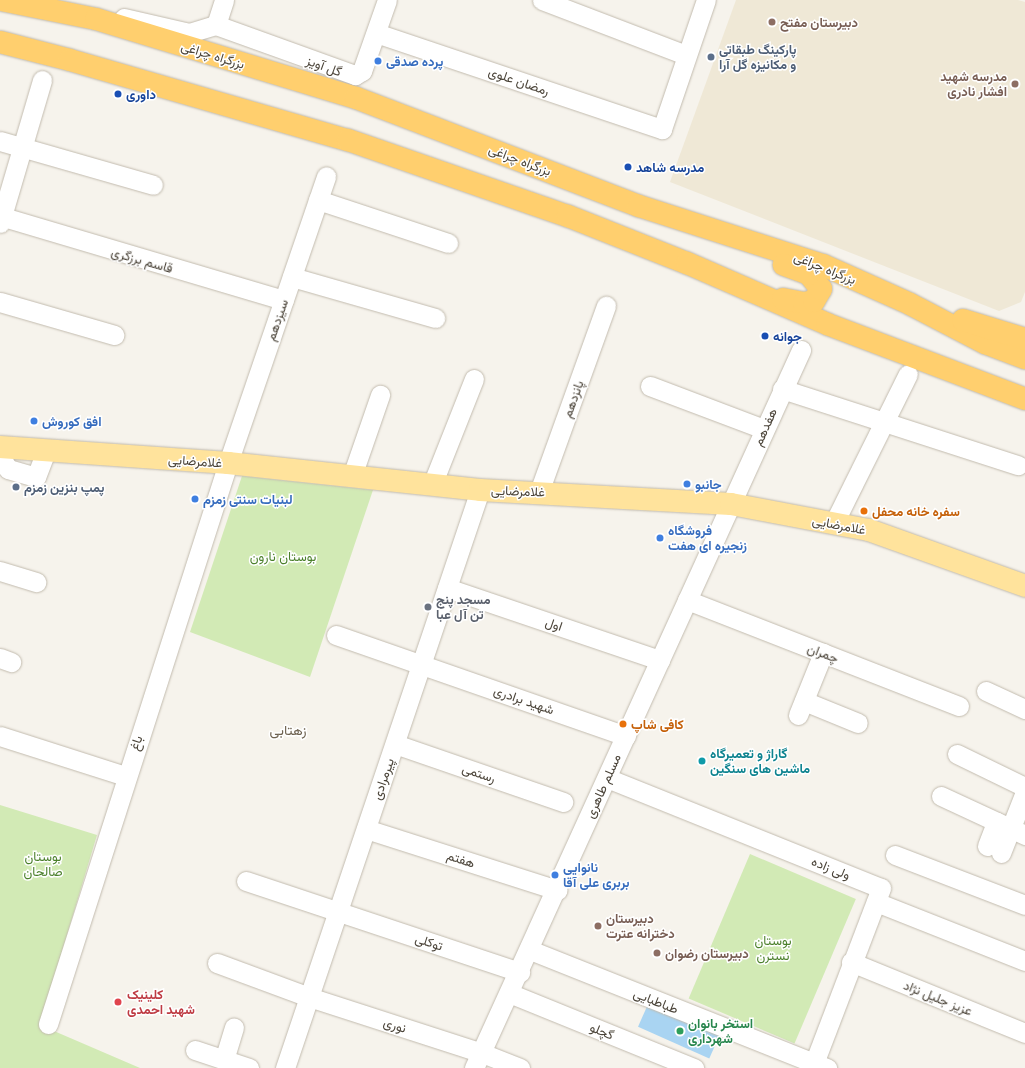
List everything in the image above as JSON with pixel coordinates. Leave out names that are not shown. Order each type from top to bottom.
[{"type":"highway","name":"بزرگراه چراغی","points":[[1,0],[105,17],[356,98],[639,206],[823,265],[910,304],[985,343],[1025,358]]},
{"type":"highway","points":[[0,42],[77,62],[348,140],[568,216],[687,262],[762,296],[1025,399]]},
{"type":"highway","points":[[709,229],[735,244],[809,274],[821,289],[814,301],[804,303],[762,296]]},
{"type":"highway","points":[[910,304],[1025,339]]},
{"type":"main road","name":"غلامرضایی","points":[[0,447],[228,463],[480,490],[539,492],[730,504],[869,530],[1025,586]]},
{"type":"street","points":[[105,17],[189,33],[216,25],[224,0]]},
{"type":"street","name":"گل آویز","points":[[216,25],[355,75],[362,71],[387,0]]},
{"type":"street","points":[[542,0],[686,55],[706,0]]},
{"type":"street","name":"رمضان علوی","points":[[376,33],[662,129],[686,55]]},
{"type":"street","points":[[1,219],[42,80]]},
{"type":"street","points":[[0,141],[153,185]]},
{"type":"street","name":"سیزدهم","points":[[228,463],[326,176]]},
{"type":"street","points":[[318,200],[448,243]]},
{"type":"street","name":"قاسم برزگری","points":[[1,219],[284,300]]},
{"type":"street","points":[[292,277],[435,318]]},
{"type":"street","points":[[0,302],[114,335]]},
{"type":"street","name":"پانزدهم","points":[[539,492],[606,306]]},
{"type":"street","name":"هفدهم","points":[[730,504],[801,350]]},
{"type":"street","points":[[834,523],[908,374]]},
{"type":"street","points":[[432,485],[474,379]]},
{"type":"street","points":[[650,386],[764,429]]},
{"type":"street","points":[[782,389],[1018,465]]},
{"type":"street","points":[[352,476],[380,395]]},
{"type":"street","points":[[0,456],[8,469],[36,477],[46,451]]},
{"type":"street","name":"باغ","points":[[48,1024],[125,776],[228,463]]},
{"type":"street","name":"پیرمرادی","points":[[285,1068],[480,490]]},
{"type":"street","name":"مسلم طاهری","points":[[478,1060],[520,972],[608,778],[730,504]]},
{"type":"street","points":[[0,571],[36,582]]},
{"type":"street","name":"اول","points":[[447,588],[660,660]]},
{"type":"street","name":"چمران","points":[[687,600],[959,706]]},
{"type":"street","name":"شهید برادری","points":[[336,635],[626,736]]},
{"type":"street","points":[[823,653],[801,708],[858,724]]},
{"type":"street","points":[[986,691],[1025,709]]},
{"type":"street","points":[[0,736],[125,776]]},
{"type":"street","name":"رستمی","points":[[395,744],[563,802]]},
{"type":"street","points":[[957,754],[1025,787]]},
{"type":"street","name":"ولی زاده","points":[[608,778],[878,895],[1025,961]]},
{"type":"street","points":[[994,850],[1010,829],[1025,792]]},
{"type":"street","points":[[941,796],[1010,829]]},
{"type":"street","name":"هفتم","points":[[366,829],[557,890]]},
{"type":"street","points":[[895,855],[1025,905]]},
{"type":"street","name":"توکلی","points":[[246,881],[520,972]]},
{"type":"street","points":[[820,1066],[851,962],[878,895]]},
{"type":"street","name":"طباطبایی","points":[[530,950],[820,1066]]},
{"type":"street","name":"نوری","points":[[217,962],[309,998],[478,1060],[520,1068]]},
{"type":"street","name":"عزیز جلیل نژاد","points":[[851,962],[1025,1033]]},
{"type":"street","name":"گچلو","points":[[510,993],[694,1068]]},
{"type":"street","points":[[224,1060],[234,1027]]},
{"type":"street","points":[[195,1050],[249,1068]]},
{"type":"shaded area","points":[[736,0],[1018,0],[1025,2],[1025,292],[1021,302],[999,311],[670,182]]},
{"type":"green space","name":"بوستان نارون","points":[[242,476],[373,490],[310,677],[190,632]]},
{"type":"green space","name":"بوستان صالحان","points":[[0,805],[97,835],[40,1025],[140,1068],[0,1068]]},
{"type":"green space","name":"بوستان نسترن","points":[[750,854],[856,899],[795,1043],[689,999]]},
{"type":"water","name":"استخر بانوان شهرداری","points":[[649,1002],[720,1034],[709,1058],[638,1027]]},
{"type":"place","name":"دبیرستان مفتح","points":[[772,22]]},
{"type":"place","name":"پارکینگ طبقاتی و مکانیزه گل آرا","points":[[711,57]]},
{"type":"place","name":"پرده صدقی","points":[[378,61]]},
{"type":"place","name":"مدرسه شهید افشار نادری","points":[[1015,84]]},
{"type":"place","name":"داوری","points":[[118,94]]},
{"type":"place","name":"مدرسه شاهد","points":[[628,167]]},
{"type":"place","name":"جوانه","points":[[765,336]]},
{"type":"place","name":"افق کوروش","points":[[34,421]]},
{"type":"place","name":"جانبو","points":[[687,484]]},
{"type":"place","name":"پمپ بنزین زمزم","points":[[16,487]]},
{"type":"place","name":"لبنیات سنتی زمزم","points":[[195,499]]},
{"type":"place","name":"سفره خانه محفل","points":[[864,511]]},
{"type":"place","name":"فروشگاه زنجیره ای هفت","points":[[660,538]]},
{"type":"place","name":"مسجد پنج تن آل عبا","points":[[428,607]]},
{"type":"place","name":"کافی شاپ","points":[[623,724]]},
{"type":"place","name":"گاراژ و تعمیرگاه ماشین های سنگین","points":[[702,761]]},
{"type":"place","name":"نانوایی بربری علی آقا","points":[[555,875]]},
{"type":"place","name":"دبیرستان دخترانه عترت","points":[[598,926]]},
{"type":"place","name":"دبیرستان رضوان","points":[[657,953]]},
{"type":"place","name":"کلینیک شهید احمدی","points":[[118,1002]]},
{"type":"place","name":"استخر بانوان شهرداری","points":[[680,1031]]},
{"type":"district","name":"زهتابی","points":[[288,730]]}]
